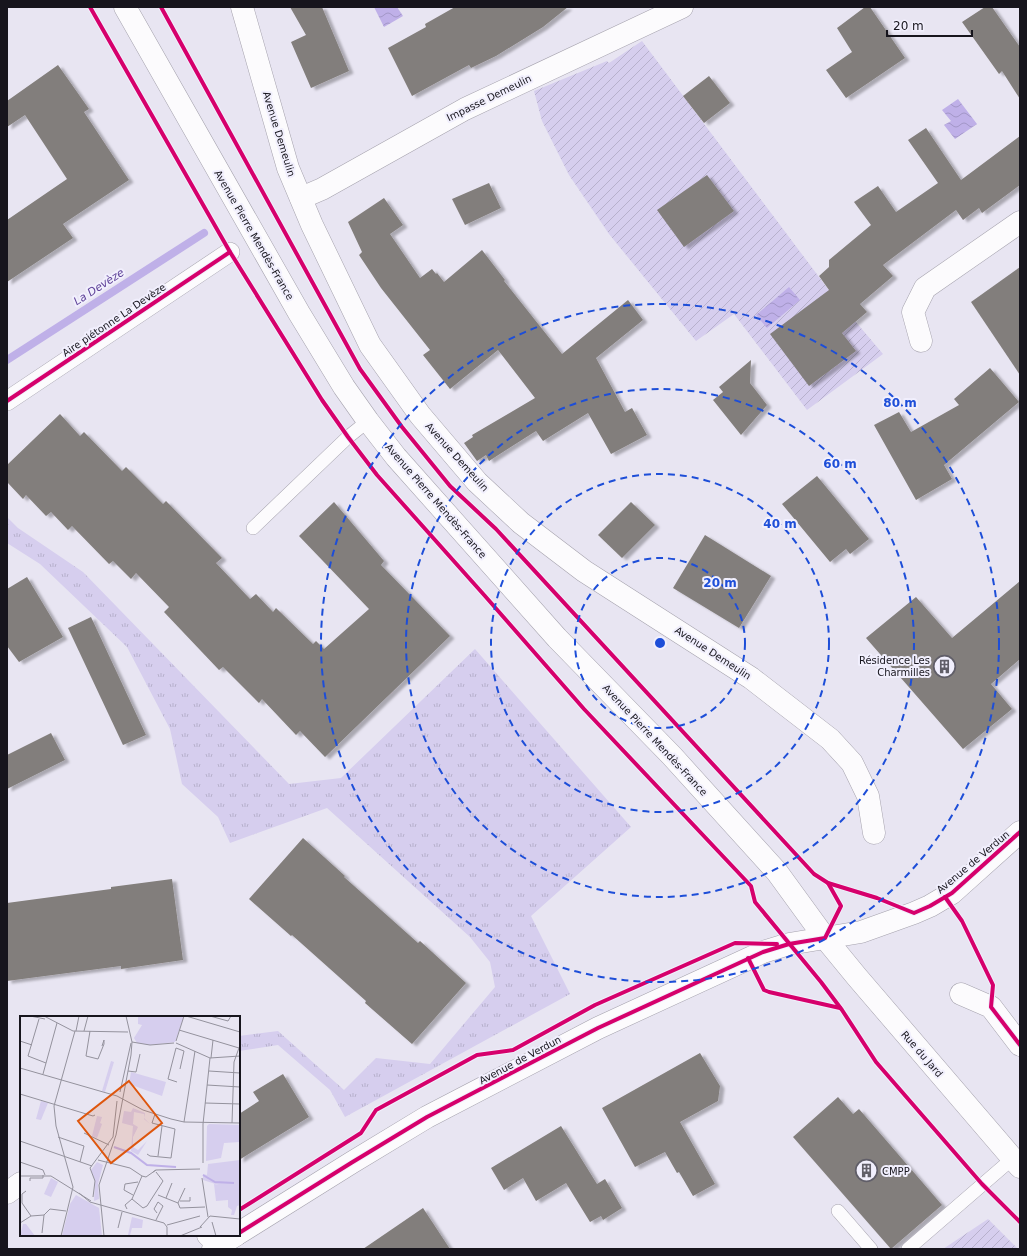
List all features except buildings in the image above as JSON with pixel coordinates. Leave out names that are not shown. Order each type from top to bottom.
[{"type":"street","name":"Avenue Pierre Mendès-France","points":[[125,7],[299,313],[344,387],[368,421],[396,457],[557,638],[672,756],[777,872],[825,938]]},
{"type":"street","name":"Avenue Demeulin","points":[[242,7],[288,168],[312,225],[370,345],[420,415],[477,482],[521,523],[584,571],[750,678],[830,739],[852,763],[868,796],[874,833]]},
{"type":"street","name":"Impasse Demeulin","points":[[301,198],[322,189],[465,109],[682,7]]},
{"type":"street","points":[[921,340],[913,312],[925,288],[1020,222]]},
{"type":"street","name":"Aire piétonne La Devèze","points":[[7,401],[230,252]]},
{"type":"street","name":"Avenue de Verdun","points":[[240,1232],[428,1117],[598,1028],[763,952],[790,944],[861,932],[930,906],[952,893],[1020,832]]},
{"type":"street","name":"Rue du Jard","points":[[825,938],[1016,1163]]},
{"type":"street","points":[[961,994],[991,1007],[1020,1045]]},
{"type":"street","points":[[7,1193],[20,1184]]},
{"type":"lane","points":[[253,528],[348,437],[368,421]]},
{"type":"lane","points":[[908,1249],[1016,1163]]},
{"type":"lane","points":[[838,1211],[871,1249]]},
{"type":"green space","points":[[642,41],[828,289],[883,354],[807,410],[734,314],[696,341],[609,234],[569,175],[542,121],[534,91],[607,61],[609,63]]},
{"type":"green space","points":[[7,517],[18,528],[83,572],[289,784],[341,778],[475,649],[631,827],[531,916],[570,994],[345,1117],[330,1090],[278,1045],[240,1051],[240,1036],[278,1031],[344,1090],[376,1058],[430,1064],[495,987],[490,962],[470,937],[327,808],[230,843],[218,817],[182,784],[170,729],[127,647],[40,564],[7,543]]},
{"type":"green space","points":[[988,1219],[1018,1249],[943,1249]]},
{"type":"water","points":[[374,7],[397,7],[403,16],[384,27]]},
{"type":"water","points":[[958,99],[977,124],[955,139],[944,125],[951,121],[942,110]]},
{"type":"water","points":[[789,287],[800,300],[767,328],[756,315]]},
{"type":"waterway","name":"La Devèze","points":[[7,360],[204,233]]},
{"type":"cycle path","points":[[90,7],[230,252],[322,400],[377,475],[584,709],[751,886],[755,902],[821,982],[842,1010],[876,1062],[982,1184],[1020,1222]]},
{"type":"cycle path","points":[[161,7],[360,369],[402,427],[450,486],[496,529],[814,874],[828,883],[877,898],[914,913],[930,906],[952,893],[1020,832]]},
{"type":"cycle path","points":[[7,401],[230,252]]},
{"type":"cycle path","points":[[240,1232],[427,1117],[598,1028],[763,952],[789,944],[825,938],[841,906],[828,883]]},
{"type":"cycle path","points":[[945,897],[962,921],[993,985],[991,1007],[1020,1045]]},
{"type":"cycle path","points":[[240,1209],[361,1133],[376,1110],[477,1055],[513,1050],[595,1005],[735,943],[777,944]]},
{"type":"cycle path","points":[[748,958],[764,990],[840,1008]]},
{"type":"place","name":"Résidence Les Charmilles","points":[[945,666]]},
{"type":"place","name":"CMPP","points":[[867,1171]]}]
